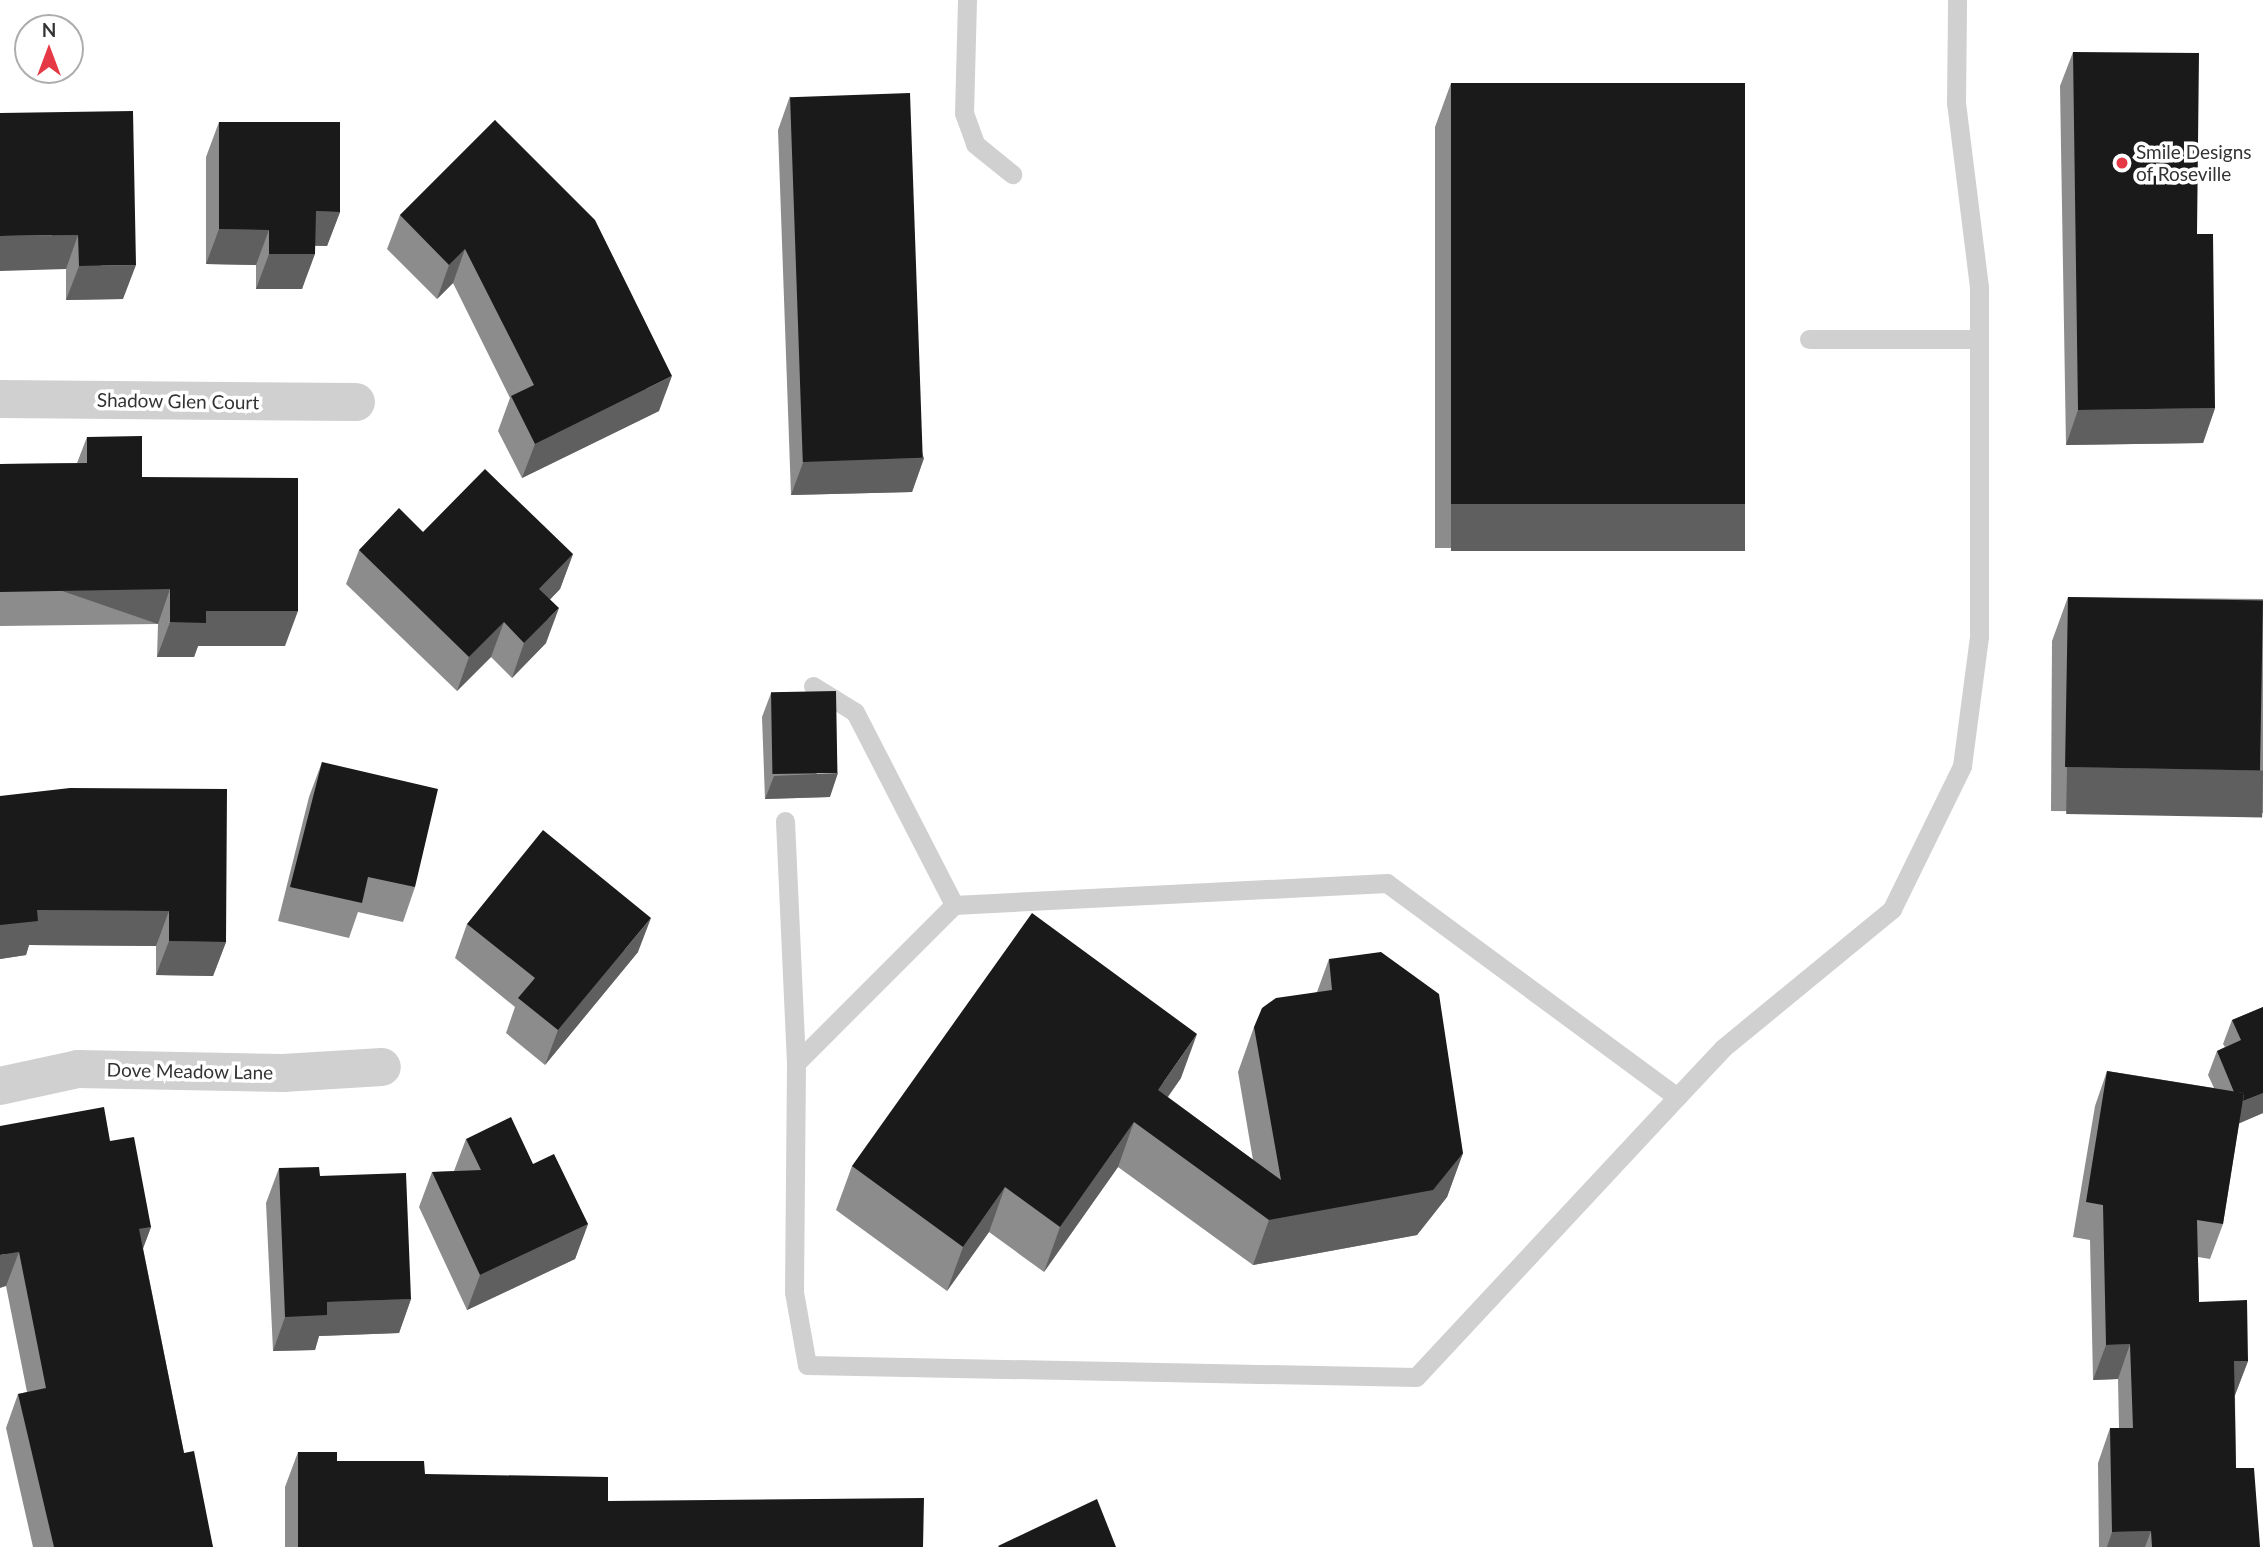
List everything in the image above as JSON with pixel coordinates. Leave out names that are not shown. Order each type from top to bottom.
[{"type":"street","name":"Shadow Glen Court","points":[[0,399],[356,402]]},
{"type":"street","name":"Dove Meadow Lane","points":[[0,1086],[78,1069],[283,1073],[382,1067]]},
{"type":"lane","points":[[967,0],[964,113],[975,144],[1012,174]]},
{"type":"lane","points":[[785,821],[796,1063],[794,1292],[807,1365],[1416,1377],[1723,1048],[1892,909],[1962,765],[1979,637],[1979,287],[1956,103],[1957,0]]},
{"type":"lane","points":[[1809,339],[1979,339]]},
{"type":"lane","points":[[813,686],[855,712],[954,905]]},
{"type":"lane","points":[[796,1063],[954,905],[1387,883],[1677,1097]]},
{"type":"building","points":[[2073,52],[2199,53],[2197,234],[2213,234],[2215,408],[2078,410]]},
{"type":"building","points":[[1451,83],[1745,83],[1745,504],[1451,504]]},
{"type":"building","points":[[910,93],[923,458],[803,462],[790,97]]},
{"type":"building","points":[[133,111],[136,265],[79,266],[78,235],[0,236],[0,113]]},
{"type":"building","points":[[495,120],[595,220],[672,376],[535,444],[511,396],[534,385],[465,249],[449,265],[400,215]]},
{"type":"building","points":[[219,122],[340,122],[340,212],[316,211],[315,254],[269,254],[269,230],[219,229]]},
{"type":"building","points":[[142,436],[142,477],[298,478],[298,611],[206,611],[206,623],[170,622],[170,589],[0,592],[0,464],[87,463],[87,437]]},
{"type":"building","points":[[485,469],[573,554],[539,589],[559,608],[524,643],[504,622],[469,657],[359,550],[399,508],[423,532]]},
{"type":"building","points":[[2068,597],[2263,600],[2260,770],[2065,767]]},
{"type":"building","points":[[836,691],[837,773],[772,774],[771,692]]},
{"type":"building","points":[[322,762],[438,789],[415,887],[368,877],[362,903],[290,887]]},
{"type":"building","points":[[70,788],[227,789],[226,942],[169,941],[169,911],[37,910],[38,921],[0,925],[0,796]]},
{"type":"building","points":[[543,830],[651,918],[558,1030],[518,998],[535,978],[467,924]]},
{"type":"building","points":[[1032,913],[1197,1034],[1158,1090],[1281,1180],[1254,1027],[1262,1008],[1276,998],[1332,990],[1329,959],[1381,952],[1439,994],[1463,1153],[1433,1190],[1269,1220],[1134,1122],[1060,1227],[1005,1187],[963,1247],[852,1166]]},
{"type":"building","points":[[2263,1007],[2263,1093],[2243,1101],[2244,1093],[2234,1092],[2217,1051],[2241,1040],[2232,1020]]},
{"type":"building","points":[[2107,1071],[2244,1093],[2223,1224],[2197,1220],[2199,1302],[2247,1300],[2248,1361],[2234,1361],[2236,1468],[2254,1468],[2260,1547],[2152,1547],[2151,1531],[2112,1532],[2110,1428],[2133,1428],[2130,1344],[2106,1345],[2103,1205],[2086,1202]]},
{"type":"building","points":[[104,1107],[110,1141],[134,1137],[151,1227],[139,1229],[184,1453],[194,1451],[213,1547],[54,1547],[18,1394],[46,1388],[19,1252],[0,1255],[0,1126]]},
{"type":"building","points":[[511,1117],[533,1164],[554,1154],[588,1224],[480,1275],[432,1172],[481,1170],[466,1139]]},
{"type":"building","points":[[319,1167],[320,1176],[406,1173],[411,1299],[327,1302],[327,1315],[285,1317],[279,1168]]},
{"type":"building","points":[[298,1452],[337,1452],[337,1461],[424,1461],[425,1474],[608,1477],[608,1501],[924,1498],[923,1547],[298,1547]]},
{"type":"building","points":[[1097,1499],[1116,1547],[998,1546]]},
{"type":"place","name":"Smile Designs of Roseville","points":[[2122,163]]}]
